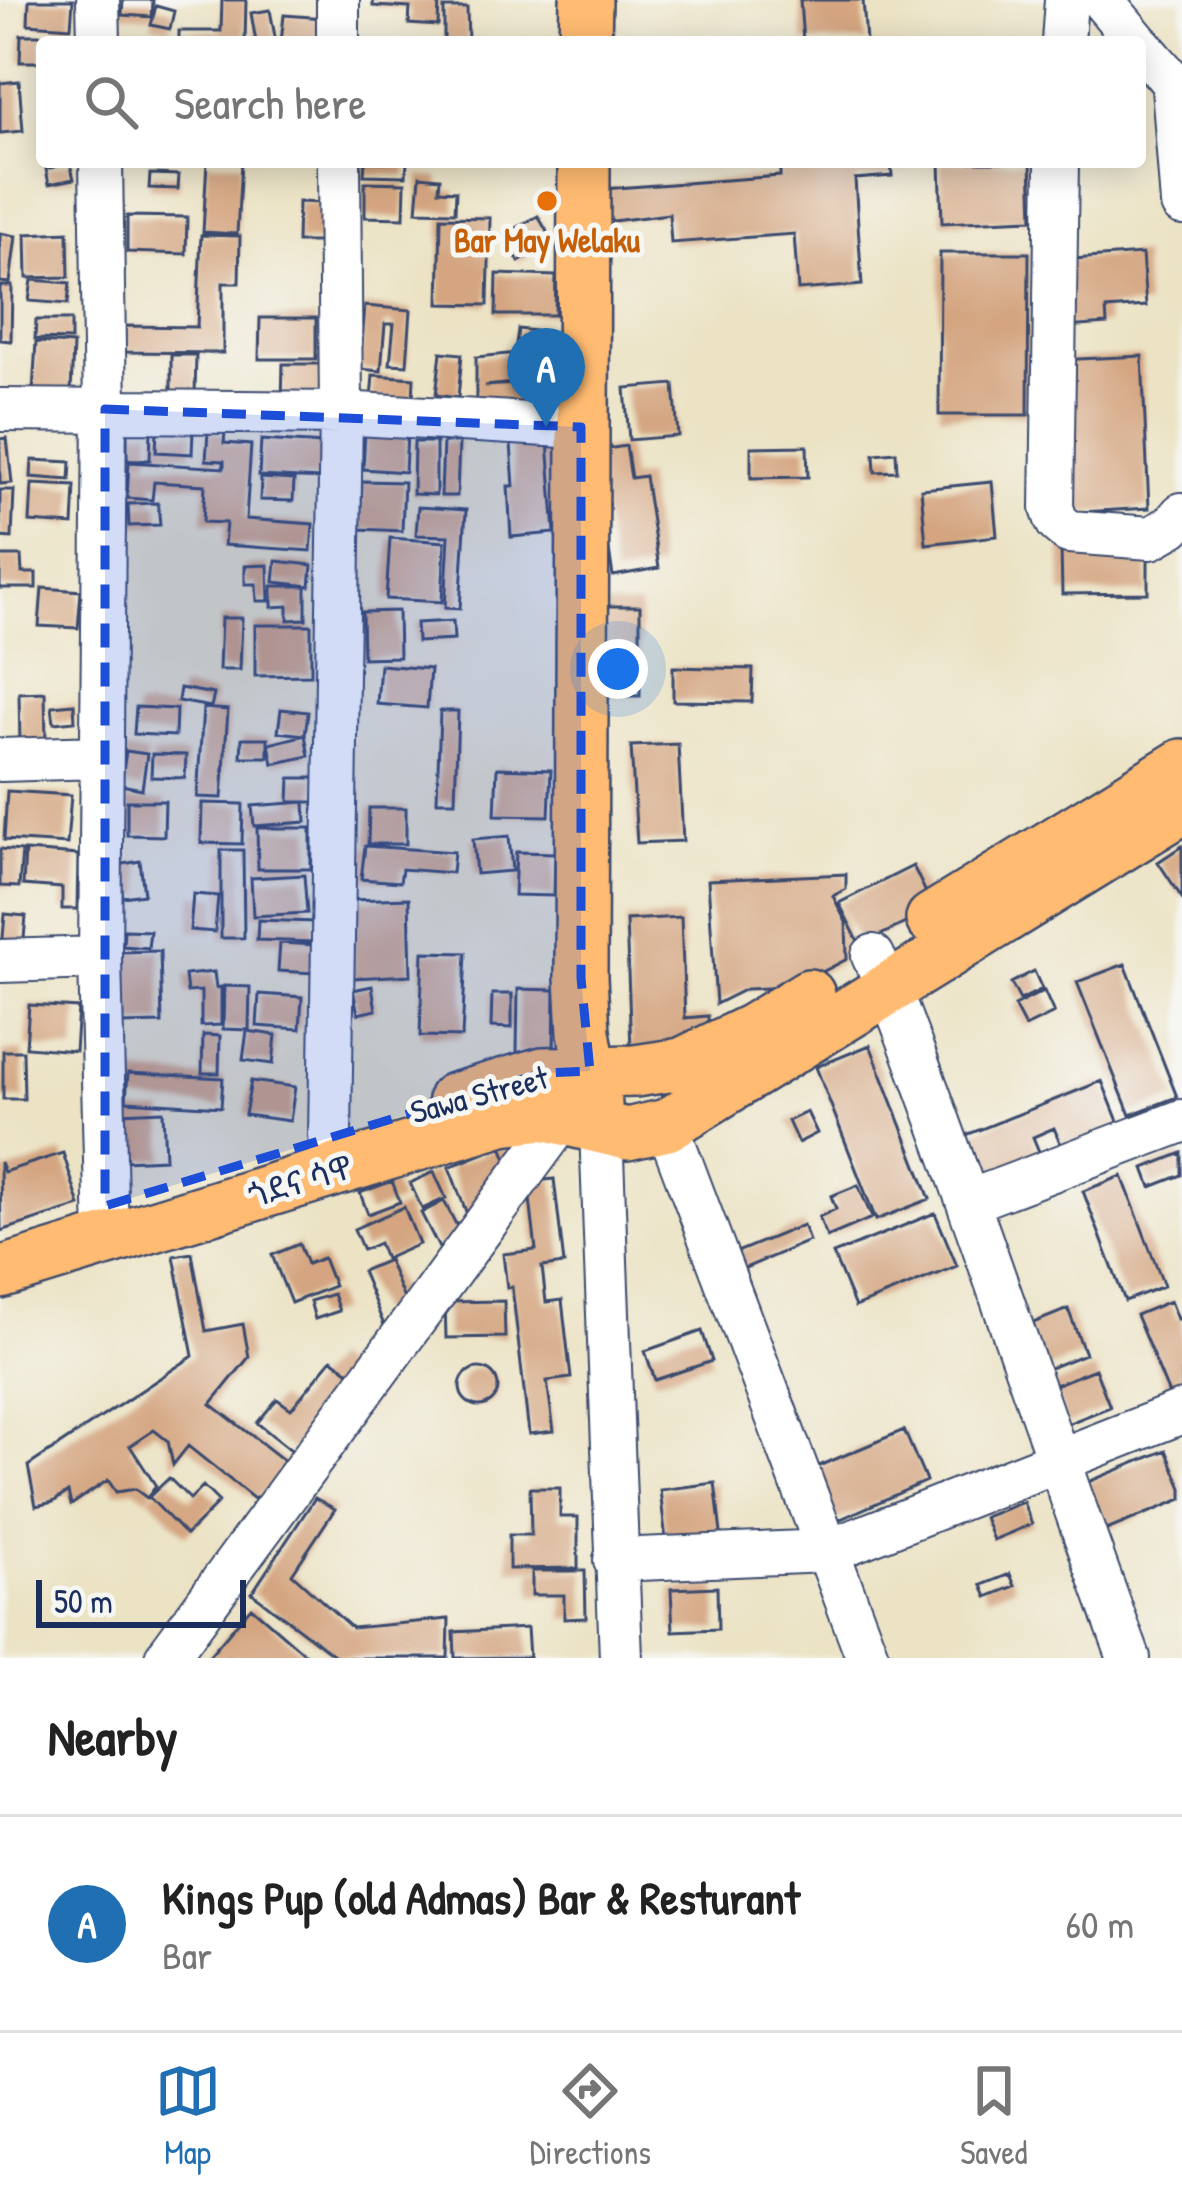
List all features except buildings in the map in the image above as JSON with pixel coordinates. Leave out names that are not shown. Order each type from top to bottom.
[{"type":"main road","points":[[585,36],[586,0]]},
{"type":"main road","points":[[582,1124],[590,1071],[581,978],[584,168]]},
{"type":"main road","name":"Sawa Street","points":[[582,1124],[645,1132],[667,1125],[1182,765]]},
{"type":"main road","name":"Sawa Street","points":[[0,1240],[106,1223],[332,1153],[542,1073],[635,1071],[682,1064],[881,972],[1182,808]]},
{"type":"main road","name":"ጎደና ሳዋ","points":[[332,1153],[543,1114],[582,1124]]},
{"type":"main road","points":[[0,1273],[106,1223]]},
{"type":"street","points":[[98,0],[99,36]]},
{"type":"street","points":[[338,0],[338,36]]},
{"type":"street","points":[[1063,36],[1066,0]]},
{"type":"street","points":[[1102,0],[1132,36]]},
{"type":"street","points":[[1146,52],[1178,90],[1182,204]]},
{"type":"street","points":[[101,168],[105,410],[100,958],[106,1223]]},
{"type":"street","points":[[332,1153],[341,413],[339,168]]},
{"type":"street","points":[[1057,168],[1052,508],[1057,523],[1069,532],[1151,538],[1182,514]]},
{"type":"street","points":[[0,410],[341,413],[580,427]]},
{"type":"street","points":[[0,760],[100,758]]},
{"type":"street","points":[[0,961],[100,958]]},
{"type":"street","points":[[881,972],[970,1201],[1129,1658]]},
{"type":"street","points":[[970,1201],[1182,1121]]},
{"type":"street","points":[[582,1124],[621,1658]]},
{"type":"street","points":[[166,1658],[582,1124]]},
{"type":"street","points":[[667,1125],[868,1658]]},
{"type":"street","points":[[615,1560],[828,1551],[1182,1412]]},
{"type":"highlighted area","points":[[105,409],[581,427],[581,978],[590,1071],[543,1073],[105,1206]]},
{"type":"place","name":"Bar May Welaku","points":[[547,201]]},
{"type":"place","name":"Kings Pup (old Admas) Bar & Resturant","points":[[546,427]]}]
